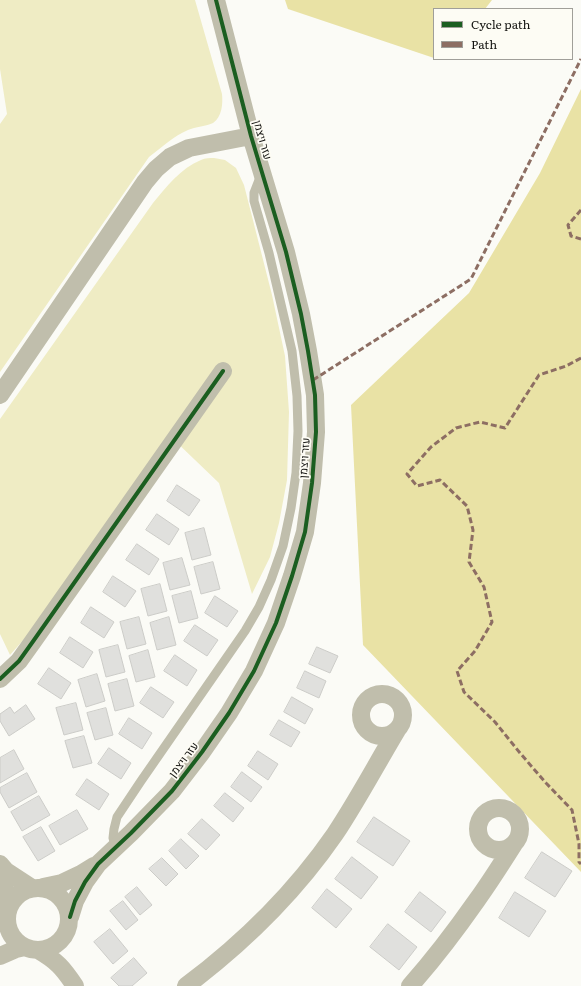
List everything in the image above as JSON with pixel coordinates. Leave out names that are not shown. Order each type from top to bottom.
[{"type":"street","name":"עזר ויצמן","points":[[98,864],[116,848],[172,791],[202,752],[229,713],[254,671],[276,623],[292,576],[305,532],[312,483],[316,439],[315,395],[301,314],[286,252],[251,136],[216,0]]},
{"type":"street","points":[[0,395],[145,182],[156,169],[170,157],[189,148],[251,136]]},
{"type":"street","points":[[0,679],[19,661],[223,371]]},
{"type":"street","points":[[186,986],[234,947],[266,917],[292,889],[334,835],[354,804],[401,725],[403,718],[401,706],[393,697],[382,694],[371,697],[366,701],[363,705],[360,717],[364,728],[368,732],[380,737],[392,734],[397,730]]},
{"type":"street","points":[[374,735],[377,745],[378,762]]},
{"type":"street","points":[[410,986],[454,931],[518,839],[520,826],[515,815],[510,811],[499,808],[488,811],[483,815],[477,831],[481,842],[497,851],[509,848],[514,844]]},
{"type":"street","points":[[483,891],[490,871],[491,860],[486,846]]},
{"type":"street","points":[[0,864],[6,871],[37,887],[53,890],[62,897],[67,906],[70,917]]},
{"type":"street","points":[[5,922],[14,899],[22,892],[37,887],[62,883],[98,864]]},
{"type":"street","points":[[0,956],[16,949],[48,948],[57,944],[69,927],[70,917],[75,901],[85,882],[98,864]]},
{"type":"street","points":[[0,872],[3,881],[5,922],[12,937],[19,944],[49,956],[59,964],[74,985]]},
{"type":"street","points":[[64,936],[68,967],[74,985]]},
{"type":"lane","points":[[116,848],[113,838],[117,817],[245,631],[259,607],[271,580],[283,546],[292,508],[296,473],[298,431],[297,396],[292,351],[269,253],[254,201],[254,193],[262,174]]},
{"type":"shaded area","points":[[0,0],[195,0],[222,94],[222,102],[220,114],[213,123],[183,132],[149,157],[0,372],[0,124],[7,114],[0,69]]},
{"type":"shaded area","points":[[285,0],[492,0],[486,8],[433,8],[433,58],[288,9]]},
{"type":"shaded area","points":[[581,89],[581,872],[363,645],[351,405],[469,293],[540,173]]},
{"type":"shaded area","points":[[214,158],[225,160],[236,168],[244,185],[272,295],[285,356],[289,412],[287,480],[279,523],[270,557],[252,594],[219,483],[170,436],[33,629],[10,655],[0,634],[0,419],[153,203],[180,173],[194,163],[203,159]]},
{"type":"building","points":[[177,485],[200,500],[189,516],[167,501]]},
{"type":"building","points":[[157,514],[179,529],[169,545],[146,530]]},
{"type":"building","points":[[204,528],[211,555],[192,560],[185,533]]},
{"type":"building","points":[[137,544],[159,559],[149,575],[126,560]]},
{"type":"building","points":[[182,558],[190,585],[170,590],[163,563]]},
{"type":"building","points":[[213,562],[220,589],[201,594],[194,567]]},
{"type":"building","points":[[113,576],[136,591],[125,607],[103,592]]},
{"type":"building","points":[[160,584],[167,611],[148,616],[141,589]]},
{"type":"building","points":[[191,591],[198,618],[179,623],[172,596]]},
{"type":"building","points":[[215,596],[238,611],[227,627],[205,613]]},
{"type":"building","points":[[91,607],[114,622],[104,638],[81,623]]},
{"type":"building","points":[[139,617],[146,644],[127,649],[120,622]]},
{"type":"building","points":[[169,617],[176,645],[157,650],[150,623]]},
{"type":"building","points":[[195,625],[218,640],[207,656],[184,641]]},
{"type":"building","points":[[70,637],[93,652],[83,668],[60,653]]},
{"type":"building","points":[[118,645],[125,672],[106,677],[99,650]]},
{"type":"building","points":[[317,647],[338,656],[330,673],[309,664]]},
{"type":"building","points":[[148,650],[155,677],[136,682],[129,656]]},
{"type":"building","points":[[175,655],[197,670],[187,686],[164,671]]},
{"type":"building","points":[[49,668],[71,683],[61,699],[38,684]]},
{"type":"building","points":[[305,671],[326,681],[319,698],[297,688]]},
{"type":"building","points":[[97,674],[105,701],[86,707],[78,680]]},
{"type":"building","points":[[127,679],[134,706],[115,711],[108,684]]},
{"type":"building","points":[[151,687],[174,702],[163,718],[140,703]]},
{"type":"building","points":[[292,697],[313,709],[305,724],[284,712]]},
{"type":"building","points":[[76,703],[83,730],[64,735],[56,708]]},
{"type":"building","points":[[26,705],[35,719],[9,736],[0,721],[0,714],[10,707],[14,713]]},
{"type":"building","points":[[106,708],[113,735],[95,740],[87,713]]},
{"type":"building","points":[[129,718],[152,733],[142,749],[119,734]]},
{"type":"building","points":[[279,720],[300,732],[291,747],[270,735]]},
{"type":"building","points":[[84,736],[92,763],[73,768],[65,741]]},
{"type":"building","points":[[109,748],[131,763],[121,779],[98,764]]},
{"type":"building","points":[[14,750],[24,769],[0,783],[0,758]]},
{"type":"building","points":[[258,751],[278,764],[268,780],[248,766]]},
{"type":"building","points":[[242,772],[262,787],[251,802],[231,787]]},
{"type":"building","points":[[27,773],[37,792],[9,808],[0,792],[0,788]]},
{"type":"building","points":[[87,779],[109,794],[99,810],[76,795]]},
{"type":"building","points":[[225,793],[244,808],[233,822],[214,806]]},
{"type":"building","points":[[39,796],[50,815],[22,831],[11,812]]},
{"type":"building","points":[[77,810],[88,829],[60,845],[49,826]]},
{"type":"building","points":[[374,817],[410,841],[393,866],[357,842]]},
{"type":"building","points":[[202,819],[220,835],[206,850],[188,834]]},
{"type":"building","points":[[41,827],[55,851],[38,861],[23,837]]},
{"type":"building","points":[[181,839],[199,856],[186,869],[169,851]]},
{"type":"building","points":[[542,852],[572,871],[555,897],[525,878]]},
{"type":"building","points":[[352,857],[378,877],[361,899],[335,879]]},
{"type":"building","points":[[162,858],[178,874],[166,886],[149,869]]},
{"type":"building","points":[[137,887],[152,905],[140,915],[125,897]]},
{"type":"building","points":[[327,889],[352,909],[336,928],[312,908]]},
{"type":"building","points":[[420,892],[446,912],[431,932],[405,912]]},
{"type":"building","points":[[515,892],[546,911],[529,937],[499,918]]},
{"type":"building","points":[[123,901],[138,920],[126,930],[110,911]]},
{"type":"building","points":[[388,924],[417,947],[399,970],[370,947]]},
{"type":"building","points":[[110,929],[128,951],[113,964],[94,942]]},
{"type":"building","points":[[134,958],[147,973],[132,986],[119,986],[111,978]]},
{"type":"marked path","points":[[313,380],[471,279],[581,59]]},
{"type":"marked path","points":[[581,210],[568,225],[571,236],[581,239]]},
{"type":"marked path","points":[[581,358],[566,366],[539,375],[505,428],[480,422],[456,428],[431,447],[407,474],[417,486],[440,480],[467,506],[473,530],[469,562],[484,587],[492,622],[475,651],[457,671],[464,692],[495,722],[546,783],[572,810],[579,844],[579,862],[581,864]]},
{"type":"cycle path","points":[[70,917],[75,901],[85,882],[98,864],[172,791],[202,752],[229,713],[254,671],[276,623],[305,532],[312,483],[316,432],[315,395],[308,351],[286,252],[251,136],[216,0]]},
{"type":"cycle path","points":[[0,679],[19,661],[223,371]]}]
